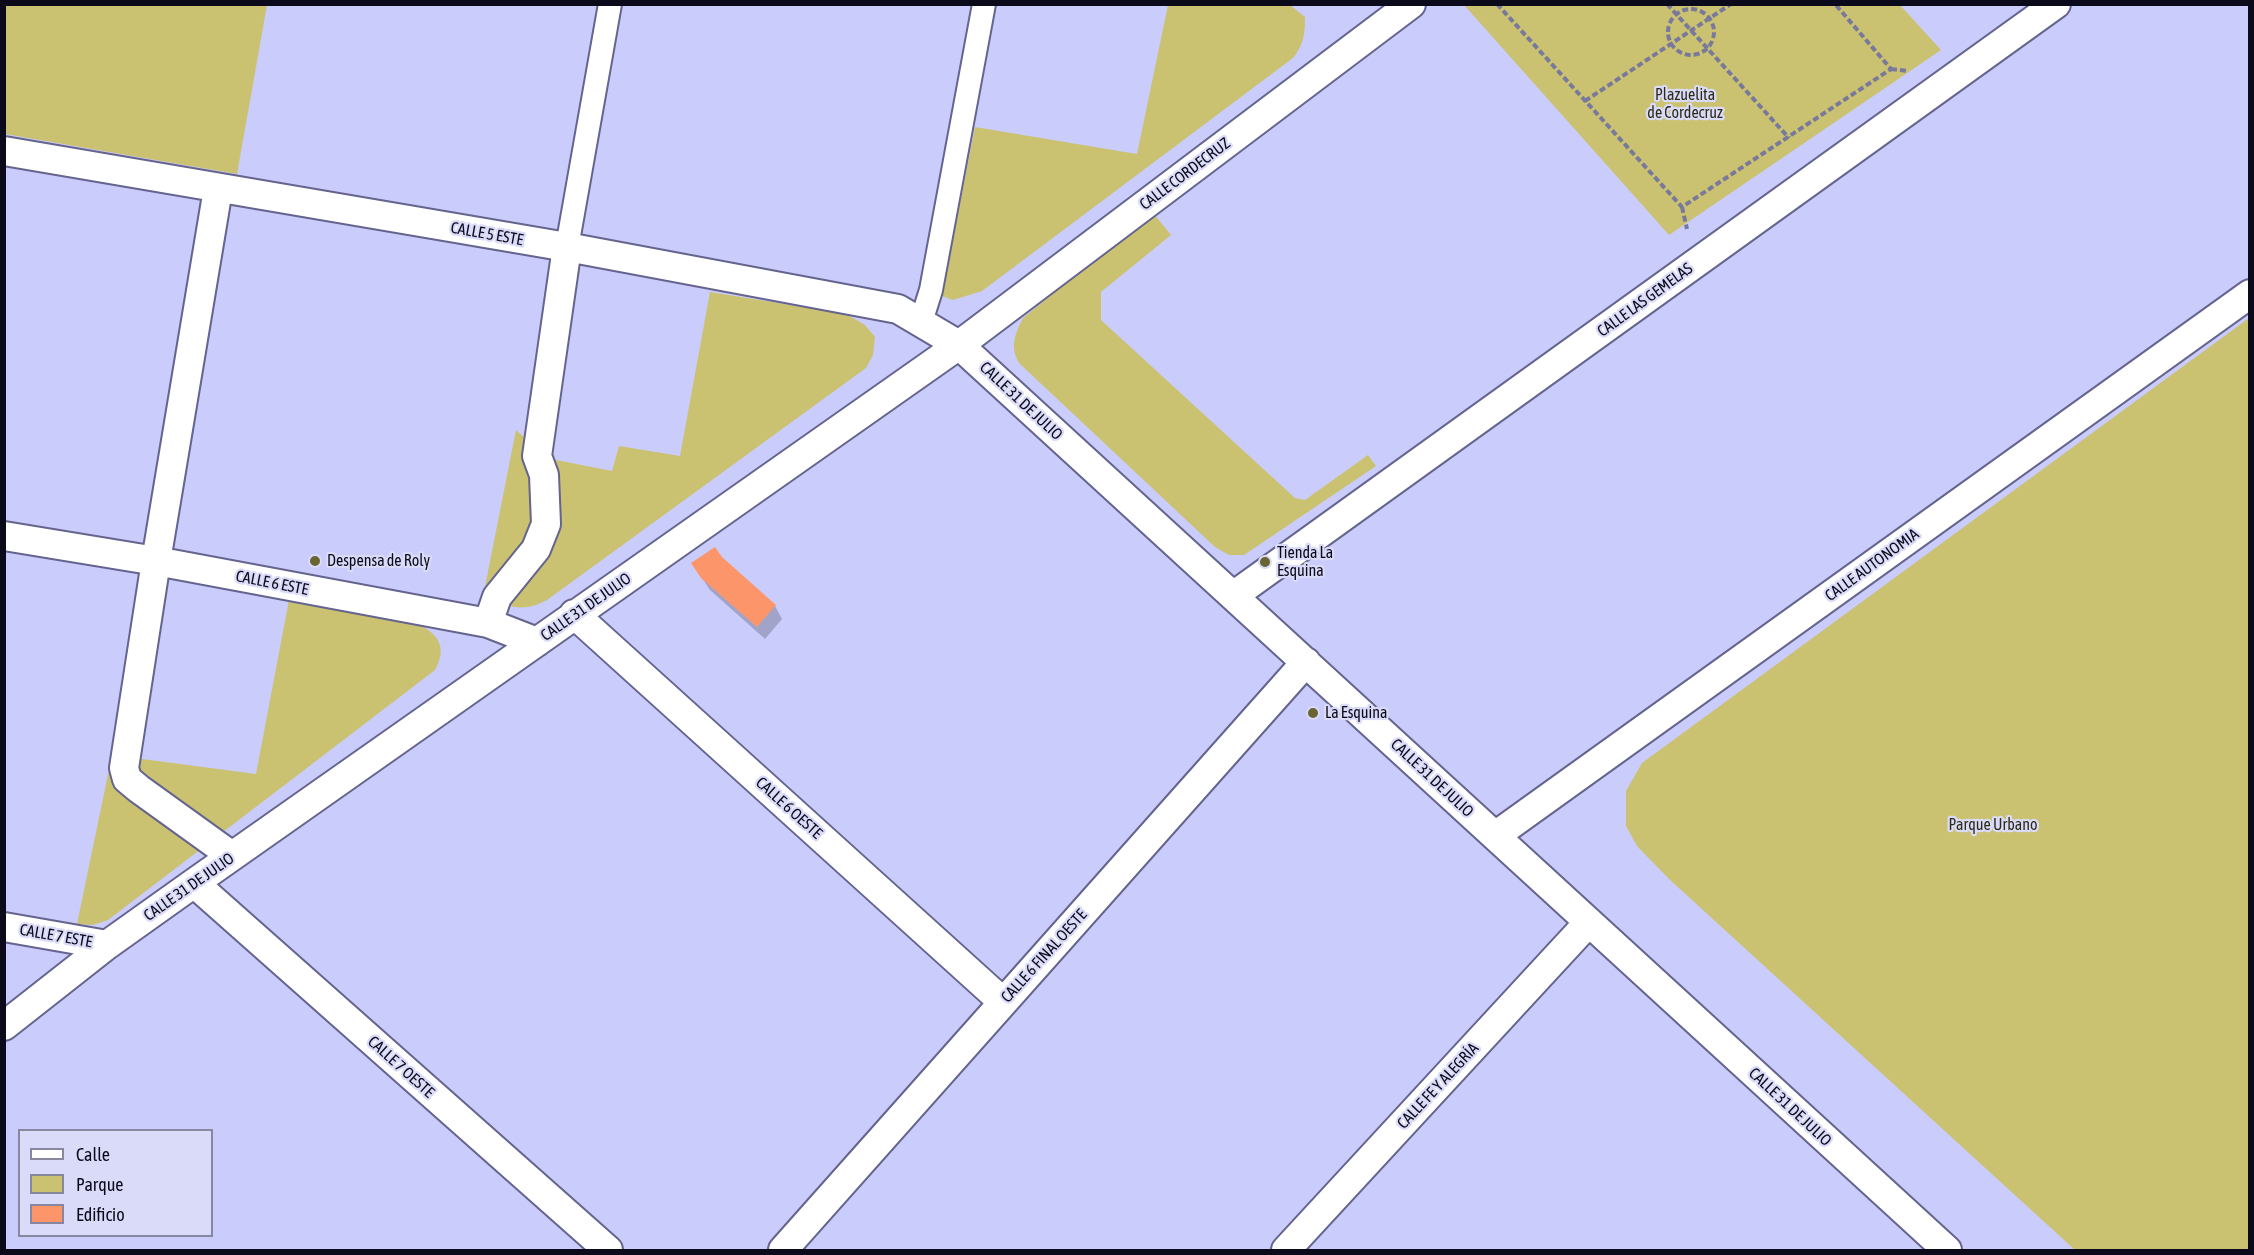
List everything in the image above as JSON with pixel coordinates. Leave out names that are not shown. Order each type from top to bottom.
[{"type":"street","points":[[488,623],[497,597],[537,549],[546,524],[544,475],[537,456],[567,247],[610,4]]},
{"type":"street","points":[[921,322],[931,290],[984,4]]},
{"type":"street","name":"CALLE CORDECRUZ","points":[[959,345],[1411,4]]},
{"type":"street","name":"CALLE LAS GEMELAS","points":[[1233,596],[2056,4]]},
{"type":"street","name":"CALLE 5 ESTE","points":[[4,151],[567,247],[898,309],[959,345]]},
{"type":"street","points":[[218,189],[124,768],[127,779],[149,797],[232,856]]},
{"type":"street","name":"CALLE AUTONOMIA","points":[[1495,836],[2250,294]]},
{"type":"street","name":"CALLE 31 DE JULIO","points":[[4,1026],[107,945],[959,345],[1947,1251]]},
{"type":"street","name":"CALLE 6 ESTE","points":[[4,536],[156,561],[488,623],[537,642]]},
{"type":"street","name":"CALLE 6 OESTE","points":[[574,614],[1003,1002]]},
{"type":"street","name":"CALLE 6 FINAL OESTE","points":[[783,1251],[1306,662]]},
{"type":"street","name":"CALLE 7 OESTE","points":[[194,883],[608,1251]]},
{"type":"street","name":"CALLE FE Y ALEGRÍA","points":[[1286,1251],[1589,922]]},
{"type":"street","name":"CALLE 7 ESTE","points":[[4,927],[107,945]]},
{"type":"path","points":[[1497,4],[1682,207],[1891,69],[1834,4]]},
{"type":"path","points":[[1667,4],[1789,138]]},
{"type":"path","points":[[1585,101],[1731,4]]},
{"type":"path","points":[[1690,9],[1704,13],[1710,19],[1714,31],[1707,48],[1688,55],[1672,45],[1668,32],[1671,20],[1676,15],[1690,9]]},
{"type":"green space","points":[[4,5],[267,5],[237,174],[5,134]]},
{"type":"green space","points":[[1168,5],[1290,5],[1305,17],[1303,39],[1293,58],[982,291],[953,300],[942,296],[975,127],[1137,154]]},
{"type":"green space","name":"Plazuelita de Cordecruz","points":[[1464,5],[1900,5],[1941,50],[1669,235]]},
{"type":"green space","points":[[1153,213],[1171,235],[1101,292],[1101,320],[1295,498],[1305,500],[1368,455],[1376,466],[1244,555],[1229,555],[1215,547],[1020,364],[1015,352],[1016,335],[1023,318]]},
{"type":"green space","points":[[710,292],[846,314],[865,325],[875,337],[873,355],[866,368],[547,600],[528,607],[507,605],[542,559],[552,551],[558,534],[558,499],[551,459],[612,471],[619,446],[680,456]]},
{"type":"green space","name":"Parque Urbano","points":[[2249,318],[2249,1250],[2075,1250],[1669,879],[1637,846],[1626,826],[1626,791],[1642,763]]},
{"type":"green space","points":[[516,430],[527,440],[537,504],[529,545],[483,597]]},
{"type":"green space","points":[[289,600],[418,624],[432,633],[439,643],[441,649],[439,662],[435,670],[108,920],[93,925],[77,924],[112,755],[256,774]]},
{"type":"building","points":[[715,547],[722,557],[776,605],[757,627],[701,578],[691,563]]},
{"type":"place","name":"Despensa de Roly","points":[[315,561]]},
{"type":"place","name":"Tienda La Esquina","points":[[1265,562]]},
{"type":"place","name":"La Esquina","points":[[1313,713]]}]
